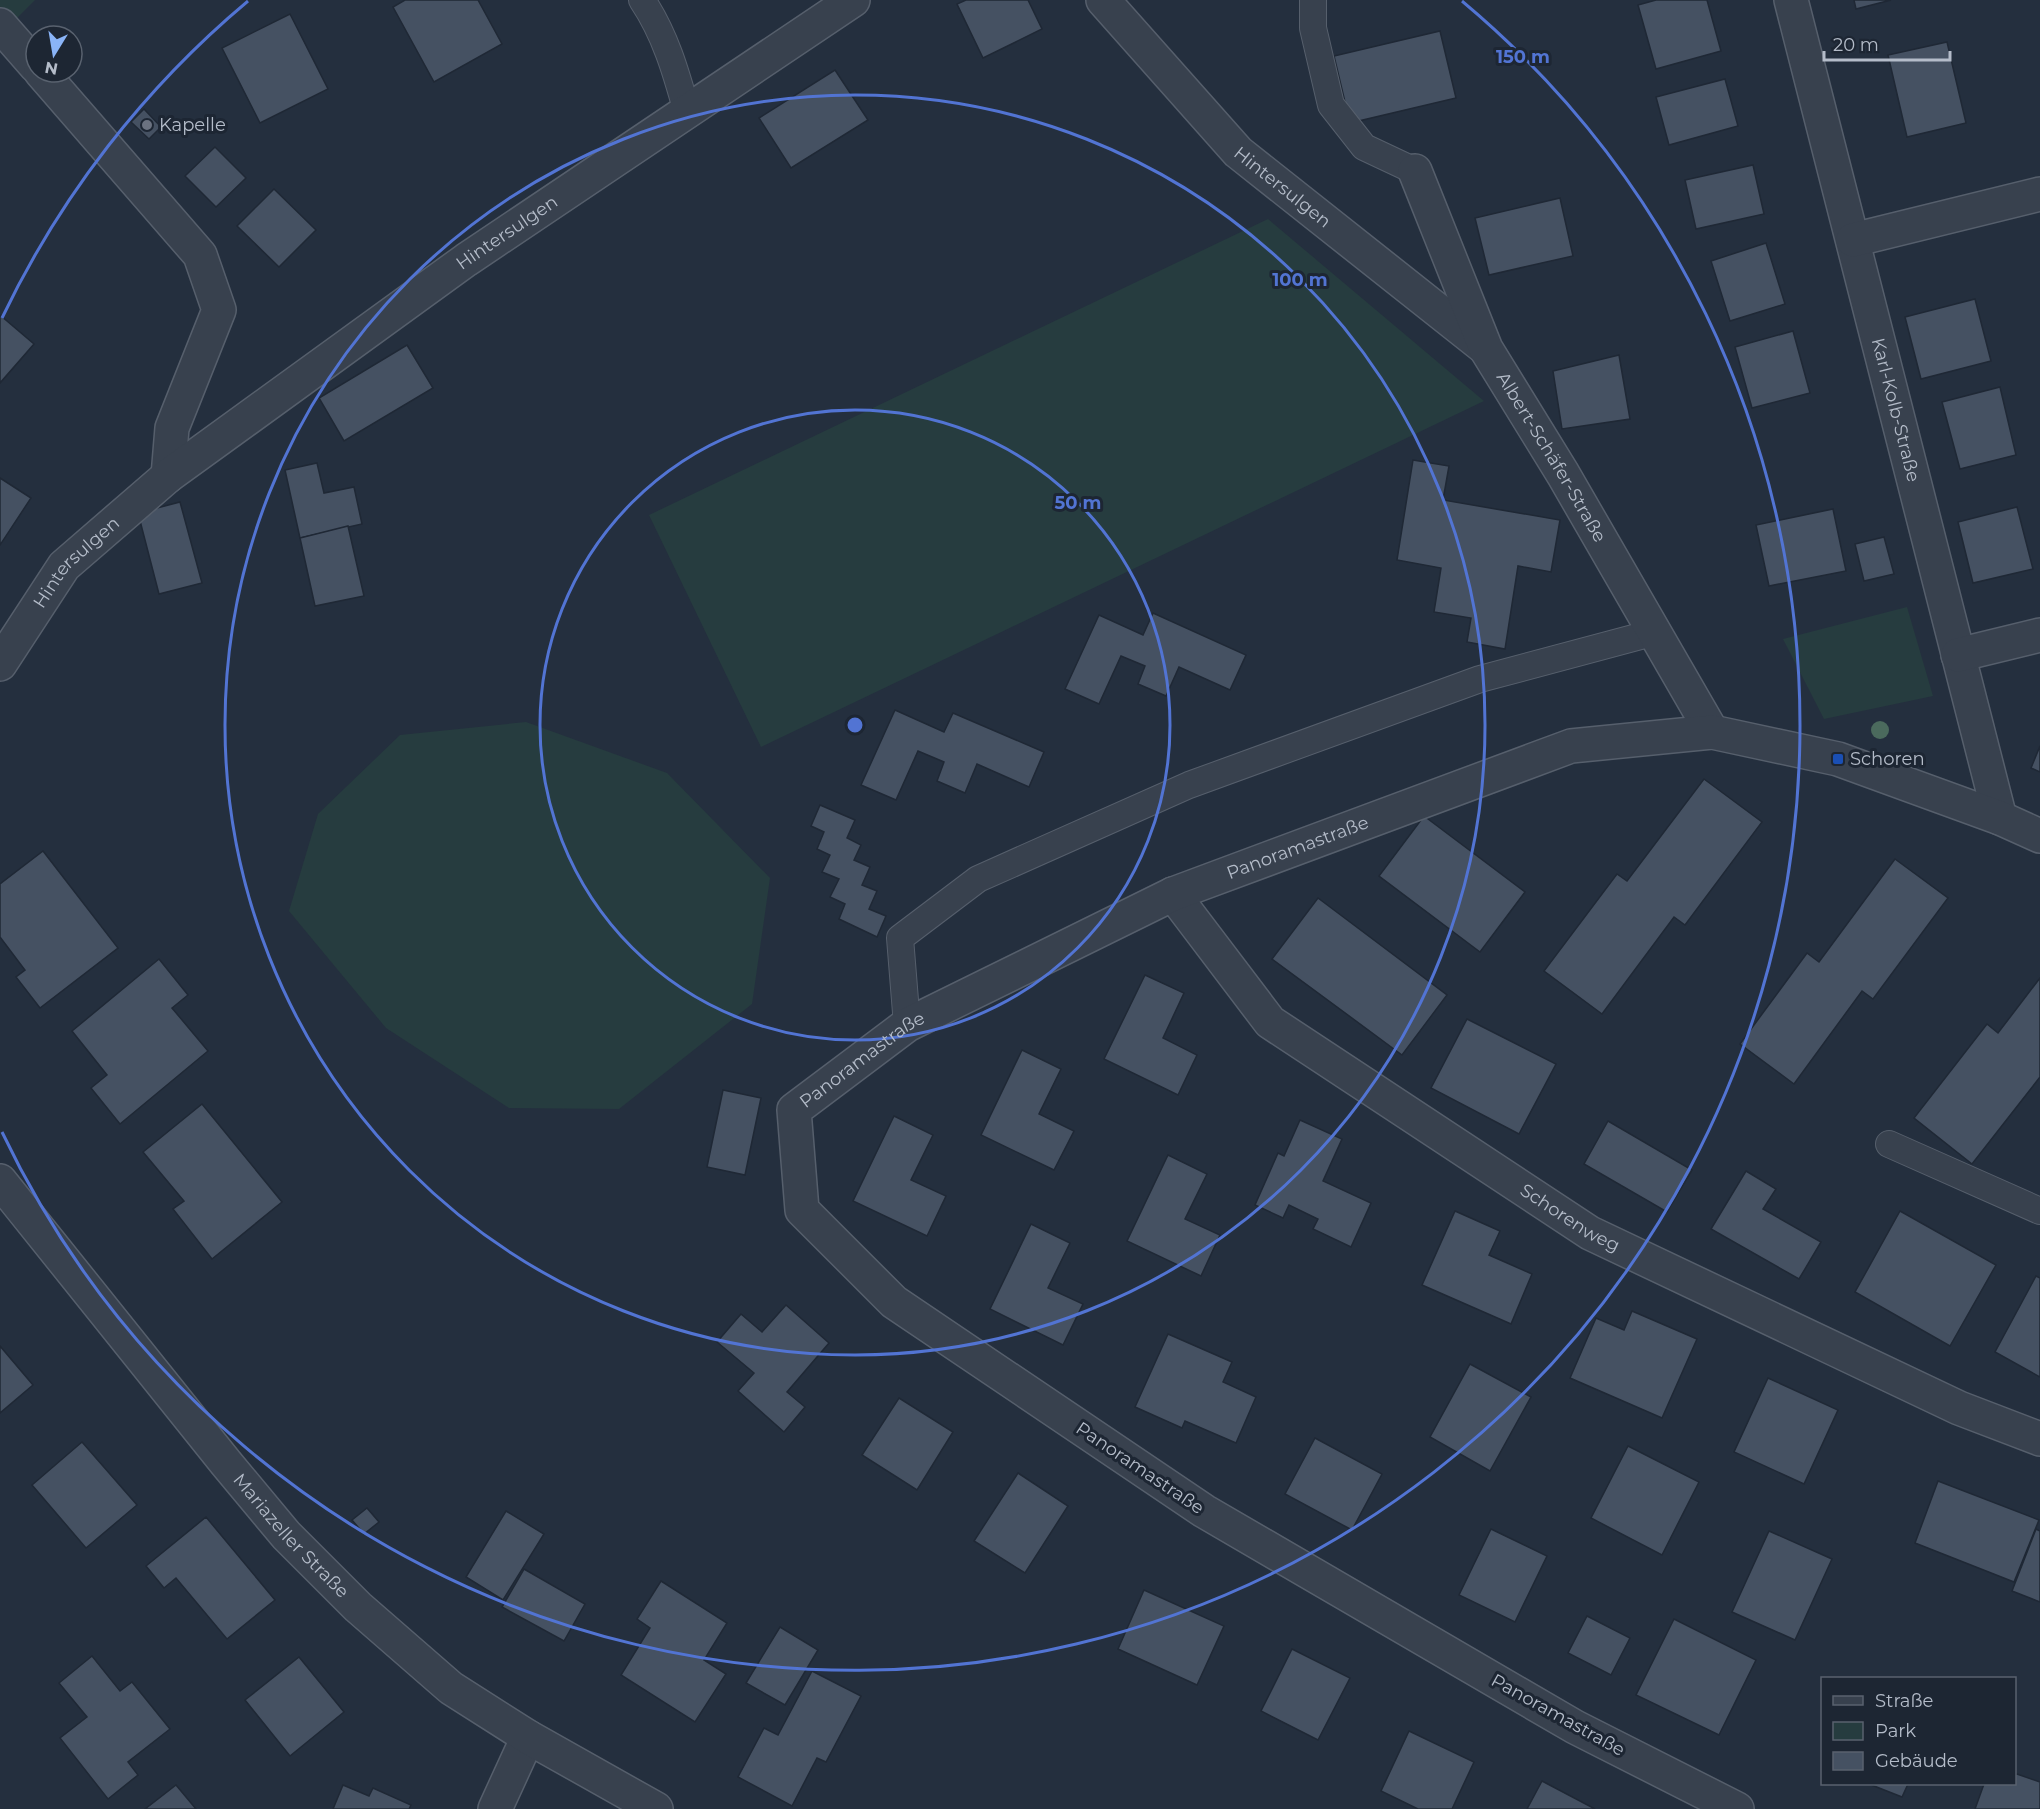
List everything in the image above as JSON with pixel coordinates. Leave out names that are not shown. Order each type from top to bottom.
[{"type":"street","name":"Hintersulgen","points":[[0,664],[64,566],[168,476],[466,260],[853,0]]},
{"type":"street","name":"Hintersulgen","points":[[1103,0],[1238,152],[1486,349]]},
{"type":"street","name":"Karl-Kolb-Straße","points":[[1791,0],[2000,818]]},
{"type":"street","points":[[0,25],[24,52]]},
{"type":"street","points":[[51,84],[200,255],[219,310],[172,428],[168,476]]},
{"type":"street","name":"Albert-Schäfer-Straße","points":[[1415,171],[1486,349],[1563,474],[1652,633],[1712,732]]},
{"type":"street","points":[[1853,240],[2040,194]]},
{"type":"street","points":[[1958,656],[2040,635]]},
{"type":"street","name":"Panoramastraße","points":[[1737,1809],[1575,1727],[1204,1511],[894,1302],[802,1210],[794,1110],[907,1025],[1173,894],[1571,746],[1712,732],[1838,759],[2000,818],[2040,836]]},
{"type":"street","name":"Schorenweg","points":[[1173,894],[1270,1022],[1590,1233],[1959,1408],[2040,1439]]},
{"type":"street","name":"Mariazeller Straße","points":[[0,1181],[286,1535],[358,1607],[451,1688],[528,1737],[656,1809]]},
{"type":"street","points":[[495,1809],[528,1737]]},
{"type":"lane","points":[[642,0],[654,17],[671,57],[687,111]]},
{"type":"lane","points":[[1314,0],[1313,28],[1331,105],[1364,147],[1415,171]]},
{"type":"lane","points":[[907,1025],[900,938],[978,879],[1189,785],[1480,679],[1652,633]]},
{"type":"lane","points":[[1889,1144],[2040,1211]]},
{"type":"green space","points":[[0,0],[35,0],[0,35]]},
{"type":"green space","points":[[1268,219],[1484,401],[761,747],[649,515]]},
{"type":"green space","points":[[1907,607],[1933,696],[1824,719],[1783,639]]},
{"type":"green space","points":[[526,722],[667,773],[770,878],[752,1004],[619,1109],[509,1108],[386,1028],[289,911],[318,814],[400,735]]},
{"type":"building","points":[[405,0],[478,0],[502,44],[434,82],[393,7]]},
{"type":"building","points":[[966,0],[1028,0],[1042,29],[983,58],[957,4]]},
{"type":"building","points":[[1656,0],[1707,0],[1721,51],[1656,69],[1638,5]]},
{"type":"building","points":[[1854,0],[1891,0],[1856,9]]},
{"type":"building","points":[[290,14],[328,89],[260,123],[222,48]]},
{"type":"building","points":[[1440,31],[1456,98],[1350,123],[1334,56]]},
{"type":"building","points":[[1947,42],[1966,123],[1907,137],[1888,55]]},
{"type":"building","points":[[835,70],[868,120],[791,168],[759,118]]},
{"type":"building","points":[[1725,79],[1738,126],[1669,145],[1656,97]]},
{"type":"building","name":"Kapelle","points":[[144,109],[161,127],[149,139],[131,122]]},
{"type":"building","points":[[215,147],[246,178],[216,207],[185,176]]},
{"type":"building","points":[[1753,165],[1764,214],[1696,229],[1685,180]]},
{"type":"building","points":[[274,189],[316,230],[279,267],[237,226]]},
{"type":"building","points":[[1560,198],[1573,256],[1489,275],[1475,218]]},
{"type":"building","points":[[1766,243],[1785,304],[1730,321],[1711,261]]},
{"type":"building","points":[[1975,299],[1991,361],[1921,379],[1905,317]]},
{"type":"building","points":[[0,315],[34,344],[0,383]]},
{"type":"building","points":[[1793,331],[1810,393],[1752,408],[1735,347]]},
{"type":"building","points":[[407,345],[433,388],[344,441],[319,398]]},
{"type":"building","points":[[1619,355],[1630,419],[1562,429],[1553,371]]},
{"type":"building","points":[[2000,387],[2016,455],[1960,469],[1942,402]]},
{"type":"building","points":[[1413,460],[1449,466],[1443,500],[1560,520],[1551,572],[1518,566],[1505,649],[1467,642],[1471,618],[1434,612],[1441,568],[1397,560]]},
{"type":"building","points":[[317,463],[324,493],[354,487],[362,524],[300,538],[285,470]]},
{"type":"building","points":[[0,478],[31,498],[0,545]]},
{"type":"building","points":[[180,502],[202,583],[159,594],[138,513]]},
{"type":"building","points":[[2017,507],[2033,569],[1973,583],[1958,522]]},
{"type":"building","points":[[1833,509],[1846,571],[1769,586],[1756,525]]},
{"type":"building","points":[[348,526],[364,596],[315,606],[300,538]]},
{"type":"building","points":[[1884,537],[1894,574],[1864,581],[1855,544]]},
{"type":"building","points":[[1153,613],[1246,655],[1230,690],[1179,667],[1166,696],[1138,684],[1145,666],[1121,656],[1099,704],[1065,689],[1099,615],[1143,635]]},
{"type":"building","points":[[895,710],[944,732],[953,713],[1044,752],[1029,787],[977,764],[965,793],[937,781],[944,762],[918,751],[896,800],[861,785]]},
{"type":"building","points":[[2040,746],[2040,772],[2031,768]]},
{"type":"building","points":[[1704,779],[1762,822],[1685,925],[1674,917],[1602,1014],[1544,971],[1617,874],[1627,881]]},
{"type":"building","points":[[820,805],[855,820],[847,838],[861,845],[854,860],[870,867],[862,885],[877,891],[869,909],[886,916],[877,937],[839,919],[845,904],[830,897],[839,879],[822,872],[830,855],[817,849],[824,832],[811,826]]},
{"type":"building","points":[[1424,816],[1525,892],[1480,952],[1379,876]]},
{"type":"building","points":[[43,851],[118,948],[40,1008],[16,977],[25,970],[0,937],[0,884]]},
{"type":"building","points":[[1895,859],[1948,898],[1873,999],[1862,991],[1794,1084],[1740,1044],[1807,953],[1819,962]]},
{"type":"building","points":[[1318,898],[1447,995],[1402,1055],[1272,959]]},
{"type":"building","points":[[159,959],[188,995],[172,1008],[208,1051],[120,1124],[91,1088],[107,1075],[72,1031]]},
{"type":"building","points":[[1145,975],[1184,993],[1163,1038],[1197,1055],[1178,1095],[1104,1059]]},
{"type":"building","points":[[2040,978],[2040,1077],[1972,1164],[1914,1118],[1987,1024],[1998,1033]]},
{"type":"building","points":[[1467,1019],[1556,1064],[1519,1134],[1431,1088]]},
{"type":"building","points":[[1022,1050],[1061,1069],[1039,1114],[1074,1131],[1054,1170],[981,1135]]},
{"type":"building","points":[[723,1090],[761,1098],[745,1175],[707,1167]]},
{"type":"building","points":[[202,1104],[282,1202],[212,1259],[173,1209],[184,1201],[143,1152]]},
{"type":"building","points":[[894,1116],[933,1135],[911,1180],[946,1196],[927,1236],[853,1201]]},
{"type":"building","points":[[1300,1120],[1342,1139],[1323,1181],[1371,1203],[1351,1247],[1313,1229],[1318,1219],[1289,1205],[1283,1218],[1255,1205],[1278,1153],[1284,1156]]},
{"type":"building","points":[[1608,1121],[1692,1170],[1667,1212],[1584,1164]]},
{"type":"building","points":[[1168,1155],[1207,1174],[1185,1219],[1220,1235],[1201,1276],[1127,1241]]},
{"type":"building","points":[[1746,1171],[1776,1189],[1763,1209],[1821,1242],[1799,1279],[1711,1229]]},
{"type":"building","points":[[1455,1211],[1500,1231],[1489,1255],[1532,1274],[1511,1324],[1422,1285]]},
{"type":"building","points":[[1900,1211],[1996,1265],[1950,1346],[1855,1292]]},
{"type":"building","points":[[1031,1224],[1070,1243],[1048,1288],[1083,1304],[1063,1345],[990,1309]]},
{"type":"building","points":[[2036,1276],[2040,1278],[2040,1377],[1995,1352]]},
{"type":"building","points":[[786,1305],[829,1343],[787,1392],[805,1407],[784,1432],[738,1391],[754,1373],[717,1342],[741,1314],[762,1332]]},
{"type":"building","points":[[1632,1311],[1697,1339],[1662,1418],[1570,1378],[1596,1318],[1624,1330]]},
{"type":"building","points":[[1168,1334],[1232,1362],[1223,1382],[1256,1397],[1236,1443],[1185,1421],[1182,1428],[1135,1407]]},
{"type":"building","points":[[0,1346],[33,1385],[0,1413]]},
{"type":"building","points":[[1470,1364],[1531,1397],[1490,1471],[1430,1437]]},
{"type":"building","points":[[1768,1378],[1838,1410],[1804,1484],[1734,1452]]},
{"type":"building","points":[[899,1398],[953,1432],[917,1490],[862,1455]]},
{"type":"building","points":[[1315,1438],[1382,1474],[1352,1530],[1285,1494]]},
{"type":"building","points":[[82,1442],[137,1505],[86,1548],[32,1485]]},
{"type":"building","points":[[1628,1446],[1699,1482],[1662,1555],[1591,1518]]},
{"type":"building","points":[[1018,1473],[1068,1506],[1025,1573],[974,1541]]},
{"type":"building","points":[[1938,1481],[2039,1520],[2014,1582],[1915,1543]]},
{"type":"building","points":[[367,1508],[379,1522],[364,1534],[352,1520]]},
{"type":"building","points":[[506,1511],[544,1534],[503,1600],[466,1577]]},
{"type":"building","points":[[206,1517],[275,1600],[227,1639],[176,1578],[164,1588],[146,1566]]},
{"type":"building","points":[[1491,1529],[1547,1556],[1515,1622],[1459,1595]]},
{"type":"building","points":[[2036,1529],[2040,1531],[2040,1602],[2012,1591]]},
{"type":"building","points":[[1769,1531],[1832,1559],[1795,1640],[1732,1612]]},
{"type":"building","points":[[524,1569],[585,1604],[564,1641],[502,1607]]},
{"type":"building","points":[[661,1581],[727,1623],[704,1660],[726,1674],[695,1722],[621,1675],[650,1628],[637,1619]]},
{"type":"building","points":[[1144,1590],[1224,1626],[1197,1685],[1118,1649]]},
{"type":"building","points":[[1587,1616],[1630,1638],[1611,1675],[1568,1653]]},
{"type":"building","points":[[1674,1619],[1756,1660],[1719,1735],[1636,1695]]},
{"type":"building","points":[[780,1627],[818,1650],[785,1705],[746,1683]]},
{"type":"building","points":[[1292,1649],[1350,1678],[1318,1740],[1261,1711]]},
{"type":"building","points":[[92,1656],[120,1691],[132,1682],[170,1729],[128,1762],[138,1775],[108,1799],[60,1738],[87,1717],[59,1683]]},
{"type":"building","points":[[299,1657],[344,1712],[290,1756],[245,1700]]},
{"type":"building","points":[[812,1671],[861,1696],[826,1762],[817,1758],[792,1806],[738,1777],[764,1728],[778,1735]]},
{"type":"building","points":[[1409,1731],[1474,1762],[1452,1809],[1418,1809],[1381,1791]]},
{"type":"building","points":[[2016,1774],[2040,1782],[2040,1809],[1975,1809],[1984,1785],[2016,1785]]},
{"type":"building","points":[[1542,1781],[1595,1809],[1527,1809]]},
{"type":"building","points":[[176,1785],[196,1809],[145,1809]]},
{"type":"building","points":[[343,1785],[369,1796],[373,1788],[411,1805],[409,1809],[333,1809]]},
{"type":"building","points":[[1872,1785],[1908,1785],[1902,1797]]},
{"type":"place","name":"Kapelle","points":[[147,125]]},
{"type":"place","name":"Schoren","points":[[1838,759]]}]
